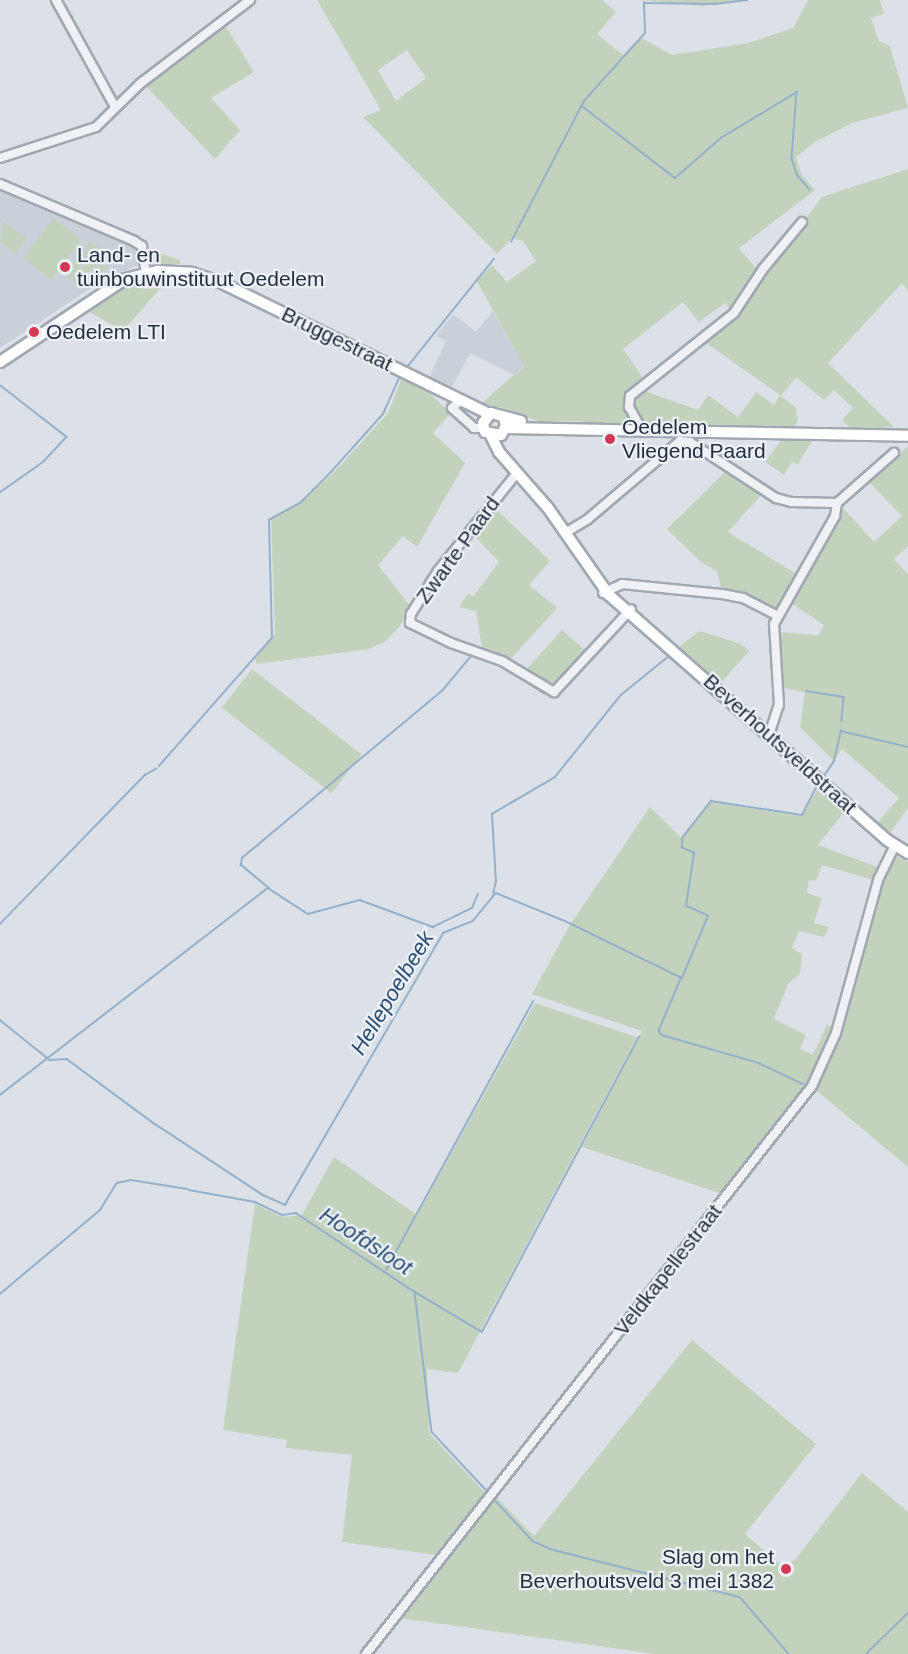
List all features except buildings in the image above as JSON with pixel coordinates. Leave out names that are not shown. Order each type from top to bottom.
[{"type":"main road","name":"Bruggestraat","points":[[0,362],[106,290],[146,273],[192,273],[222,283],[456,400],[494,426],[541,430],[908,436]]},
{"type":"main road","name":"Beverhoutsveldstraat","points":[[494,426],[506,460],[565,532],[606,591],[895,845],[908,853]]},
{"type":"street","points":[[56,0],[115,107]]},
{"type":"street","points":[[0,158],[87,131],[250,0]]},
{"type":"street","points":[[0,184],[134,241],[142,246],[146,273]]},
{"type":"street","points":[[642,432],[629,407],[630,396],[734,314],[763,269],[802,222]]},
{"type":"street","name":"Beverhoutsveldstraat","points":[[456,400],[452,408],[474,428],[494,426]]},
{"type":"street","points":[[565,532],[588,519],[680,441],[690,442],[776,498],[837,503]]},
{"type":"street","points":[[769,735],[779,705],[773,643],[778,616],[835,516],[837,503],[894,453]]},
{"type":"street","name":"Zwarte Paard","points":[[517,473],[445,562],[409,619],[451,644],[507,663],[554,692],[630,611]]},
{"type":"street","points":[[606,591],[622,584],[733,596],[778,616]]},
{"type":"street","name":"Veldkapellestraat","points":[[366,1654],[812,1086],[838,1025],[878,880],[895,845]]},
{"type":"shaded area","name":"Land- en tuinbouwinstituut Oedelem","points":[[0,185],[135,245],[141,264],[108,277],[0,348]]},
{"type":"shaded area","points":[[493,311],[524,366],[514,375],[470,353],[451,389],[429,378],[446,341],[436,336],[453,314],[476,332]]},
{"type":"green space","points":[[317,0],[602,0],[616,12],[597,34],[623,55],[640,37],[672,55],[748,43],[793,28],[808,0],[880,0],[884,14],[871,18],[879,41],[890,46],[908,108],[852,123],[815,142],[796,157],[801,174],[815,190],[739,248],[759,272],[733,312],[725,303],[699,322],[683,302],[623,349],[645,381],[628,396],[640,426],[584,425],[583,421],[540,422],[500,407],[481,404],[524,366],[477,281],[492,265],[507,282],[536,261],[523,241],[512,238],[497,254],[363,117],[381,110]],"holes":[[[407,50],[426,78],[396,101],[378,70]]]},
{"type":"green space","points":[[641,0],[744,0],[702,6]]},
{"type":"green space","points":[[225,25],[254,72],[211,98],[240,130],[215,159],[146,86]]},
{"type":"green space","points":[[908,169],[908,291],[902,283],[828,363],[894,427],[853,430],[842,420],[853,408],[834,390],[824,400],[796,377],[781,396],[796,408],[798,421],[792,429],[645,426],[630,400],[639,389],[698,410],[708,395],[738,417],[756,392],[774,405],[780,395],[702,340],[729,319],[822,197]]},
{"type":"green space","points":[[53,218],[82,240],[52,280],[23,258]]},
{"type":"green space","points":[[3,221],[26,239],[15,254],[0,242]]},
{"type":"green space","points":[[90,241],[106,253],[101,259],[85,247]]},
{"type":"green space","points":[[84,249],[90,254],[70,278],[64,273]]},
{"type":"green space","points":[[147,249],[180,260],[180,264],[148,266]]},
{"type":"green space","points":[[94,256],[100,262],[77,284],[71,279]]},
{"type":"green space","points":[[102,262],[108,268],[91,284],[86,278]]},
{"type":"green space","points":[[173,274],[123,331],[84,309],[127,283]]},
{"type":"green space","points":[[402,377],[422,387],[451,413],[433,433],[465,463],[417,547],[403,536],[378,565],[411,607],[405,620],[386,641],[369,649],[257,664],[255,659],[275,634],[271,517],[303,500],[335,471],[388,413]]},
{"type":"green space","points":[[783,438],[814,438],[798,464],[792,462],[784,475],[765,462]]},
{"type":"green space","points":[[908,446],[908,546],[894,559],[908,574],[908,808],[889,834],[877,823],[899,798],[842,749],[834,761],[800,727],[805,692],[779,687],[776,632],[819,635],[824,625],[791,603],[843,508],[874,542],[902,516],[869,482]]},
{"type":"green space","points":[[727,470],[763,493],[728,532],[800,576],[777,613],[722,592],[717,571],[702,563],[667,529]]},
{"type":"green space","points":[[492,505],[550,561],[529,585],[557,608],[508,662],[483,653],[476,611],[459,607],[468,593],[473,597],[499,562],[470,531]]},
{"type":"green space","points":[[562,630],[588,653],[554,689],[524,672]]},
{"type":"green space","points":[[699,631],[741,644],[749,651],[720,684],[679,647]]},
{"type":"green space","points":[[252,669],[362,755],[331,793],[222,708]]},
{"type":"green space","points":[[818,788],[845,811],[818,845],[877,867],[874,880],[822,865],[816,881],[809,880],[807,893],[822,898],[814,923],[829,927],[824,937],[799,931],[792,948],[802,954],[800,974],[788,984],[774,1019],[806,1035],[800,1049],[813,1055],[827,1025],[834,1027],[807,1085],[722,1194],[582,1147],[642,1031],[532,994],[570,925],[650,807],[682,839],[710,802],[802,816]]},
{"type":"green space","points":[[895,856],[908,862],[908,1167],[816,1090],[843,1031],[886,870]]},
{"type":"green space","points":[[535,1003],[637,1037],[458,1373],[427,1369],[429,1433],[486,1494],[437,1555],[342,1542],[352,1455],[286,1448],[287,1440],[223,1430],[255,1204],[283,1217],[302,1215],[334,1157],[417,1215]]},
{"type":"green space","points":[[692,1340],[816,1444],[745,1534],[782,1566],[795,1560],[862,1473],[908,1512],[908,1654],[655,1654],[399,1618],[495,1496],[534,1536]]},
{"type":"waterway","points":[[511,242],[584,101],[645,33],[644,3],[715,4],[747,0]]},
{"type":"waterway","points":[[582,106],[675,178],[721,138],[797,92],[792,159],[798,176],[810,190]]},
{"type":"waterway","points":[[408,366],[494,259]]},
{"type":"waterway","points":[[159,766],[272,638],[269,520],[301,502],[331,472],[383,414],[400,376]]},
{"type":"waterway","points":[[0,385],[67,437],[44,462],[0,493]]},
{"type":"waterway","points":[[792,601],[799,589]]},
{"type":"waterway","points":[[267,887],[241,865],[242,858],[442,691],[472,655],[503,666]]},
{"type":"waterway","points":[[493,893],[496,882],[492,814],[555,777],[621,695],[669,656]]},
{"type":"waterway","points":[[517,675],[544,693]]},
{"type":"waterway","points":[[806,691],[844,697],[842,721]]},
{"type":"waterway","name":"Hellepoelbeek","points":[[824,776],[834,761],[841,731],[908,747]]},
{"type":"waterway","points":[[0,924],[145,775],[156,769]]},
{"type":"waterway","name":"Hellepoelbeek","points":[[0,1020],[50,1060],[67,1059],[155,1124],[263,1195],[285,1205],[443,933],[473,921],[496,893],[565,921],[682,978],[708,916],[686,906],[694,853],[682,848],[682,838],[711,801],[802,815],[817,786]]},
{"type":"waterway","points":[[0,1095],[268,888],[308,914],[360,900],[433,927],[472,908],[478,894]]},
{"type":"waterway","points":[[681,979],[659,1031],[662,1035],[759,1063],[803,1084]]},
{"type":"waterway","points":[[386,1270],[533,1002]]},
{"type":"waterway","points":[[415,1292],[482,1332],[639,1037]]},
{"type":"waterway","name":"Hoofdsloot","points":[[0,1294],[100,1210],[117,1183],[131,1180],[187,1189]]},
{"type":"waterway","name":"Hoofdsloot","points":[[189,1190],[255,1202],[283,1215],[296,1213],[415,1292],[432,1432],[488,1492]]},
{"type":"waterway","name":"Hoofdsloot","points":[[493,1498],[533,1541],[550,1549],[740,1597],[789,1654]]},
{"type":"waterway","points":[[866,1654],[908,1613]]},
{"type":"place","name":"Land- en tuinbouwinstituut Oedelem","points":[[65,267]]},
{"type":"place","name":"Oedelem LTI","points":[[34,332]]},
{"type":"place","name":"Oedelem Vliegend Paard","points":[[610,439]]},
{"type":"place","name":"Slag om het Beverhoutsveld 3 mei 1382","points":[[786,1569]]}]
